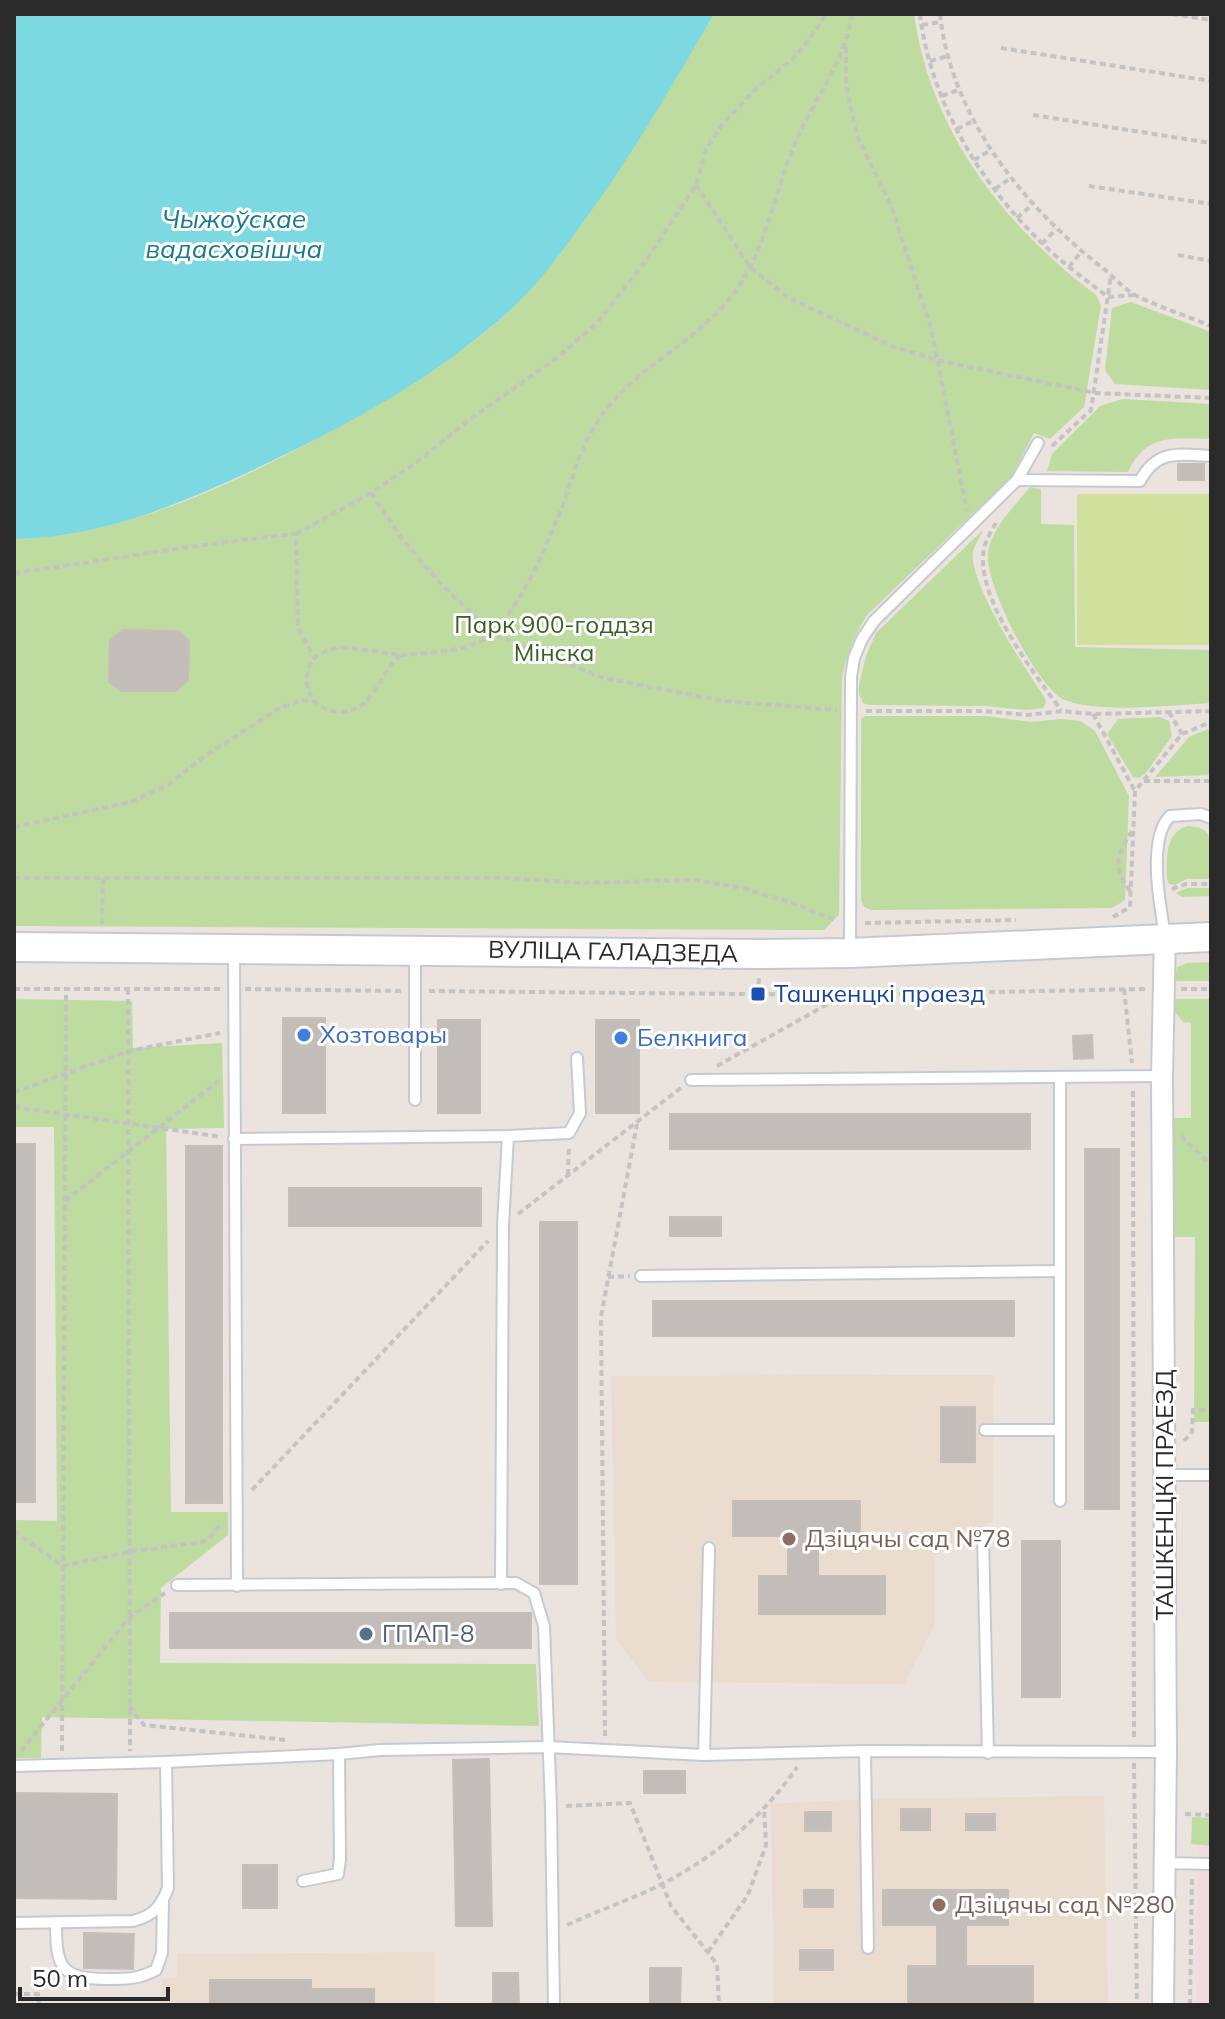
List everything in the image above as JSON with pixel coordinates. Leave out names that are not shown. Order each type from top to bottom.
[{"type":"street","name":"ТАШКЕНЦКІ ПРАЕЗД","points":[[1163,2005],[1174,1475],[1162,1076],[1165,937]]},
{"type":"street","name":"ВУЛІЦА ГАЛАДЗЕДА","points":[[14,947],[850,953],[1211,937]]},
{"type":"lane","points":[[850,953],[850,711],[854,658],[874,621],[1022,480],[1038,443]]},
{"type":"lane","points":[[1022,480],[1140,481],[1147,467],[1159,459],[1175,454],[1211,456]]},
{"type":"lane","points":[[1165,937],[1158,896],[1159,832],[1170,816],[1201,814],[1211,818]]},
{"type":"lane","points":[[234,948],[237,1586]]},
{"type":"lane","points":[[415,949],[415,1100]]},
{"type":"lane","points":[[234,1139],[569,1133],[580,1113],[577,1058]]},
{"type":"lane","points":[[691,1080],[1162,1076]]},
{"type":"lane","points":[[1060,1078],[1060,1501]]},
{"type":"lane","points":[[501,1584],[503,1225],[508,1136]]},
{"type":"lane","points":[[641,1276],[1060,1271]]},
{"type":"lane","points":[[985,1430],[1060,1430]]},
{"type":"lane","points":[[1174,1475],[1211,1475]]},
{"type":"lane","points":[[983,1537],[988,1753]]},
{"type":"lane","points":[[704,1755],[709,1548]]},
{"type":"lane","points":[[177,1585],[516,1583],[534,1593],[544,1626],[554,2005]]},
{"type":"lane","points":[[14,1766],[130,1764],[380,1750],[548,1747],[704,1755],[865,1751],[1166,1752]]},
{"type":"lane","points":[[865,1751],[868,1948]]},
{"type":"lane","points":[[303,1881],[338,1874],[339,1754]]},
{"type":"lane","points":[[14,1923],[133,1921],[150,1917],[163,1901],[168,1888],[166,1762]]},
{"type":"lane","points":[[1165,1863],[1211,1864]]},
{"type":"lane","points":[[56,1922],[56,1951],[68,1972],[81,1979],[140,1978],[156,1970],[162,1953],[163,1901]]},
{"type":"path","points":[[14,573],[206,543],[296,534],[371,493],[417,462],[465,423],[558,357],[597,323],[645,262],[696,185],[706,149],[721,126],[754,91],[797,55],[827,14]]},
{"type":"path","points":[[852,14],[846,44],[846,85],[857,136],[891,205],[931,328],[967,512]]},
{"type":"path","points":[[920,14],[930,61],[957,129],[974,160],[1017,218],[1042,244],[1108,297],[1135,295]]},
{"type":"path","points":[[940,14],[949,56],[975,120],[991,150],[1032,205],[1081,252],[1135,295],[1211,326]]},
{"type":"path","points":[[1172,14],[1211,20]]},
{"type":"path","points":[[922,25],[941,22]]},
{"type":"path","points":[[314,702],[307,684],[307,674],[322,653],[342,647],[401,655],[447,651],[493,634],[524,590],[541,556],[586,442],[598,420],[627,388],[691,337],[731,298],[750,267],[795,143],[846,44]]},
{"type":"path","points":[[1001,48],[1211,81]]},
{"type":"path","points":[[930,61],[949,56]]},
{"type":"path","points":[[942,96],[961,89]]},
{"type":"path","points":[[1033,115],[1211,143]]},
{"type":"path","points":[[957,129],[975,120]]},
{"type":"path","points":[[974,160],[991,150]]},
{"type":"path","points":[[995,189],[1011,178]]},
{"type":"path","points":[[696,185],[750,267],[787,297],[894,347],[936,360],[1095,393],[1211,398]]},
{"type":"path","points":[[1089,186],[1211,204]]},
{"type":"path","points":[[1017,218],[1032,205]]},
{"type":"path","points":[[1042,244],[1056,229]]},
{"type":"path","points":[[1069,267],[1081,252]]},
{"type":"path","points":[[1178,255],[1211,261]]},
{"type":"path","points":[[1022,480],[1035,462],[1091,410],[1111,275]]},
{"type":"path","points":[[371,493],[412,551],[493,634],[603,678],[724,701],[850,711],[984,711],[1028,715],[1062,711],[1093,714],[1211,711]]},
{"type":"path","points":[[1002,512],[985,545],[985,579],[1009,636],[1062,711]]},
{"type":"path","points":[[296,534],[298,628],[315,659]]},
{"type":"path","points":[[14,827],[131,802],[168,785],[202,758],[280,708],[302,700],[330,710],[352,710],[373,694],[386,670],[401,655]]},
{"type":"path","points":[[1169,712],[1182,734]]},
{"type":"path","points":[[1093,714],[1135,791],[1130,907],[1113,917]]},
{"type":"path","points":[[1135,791],[1182,734],[1211,722]]},
{"type":"path","points":[[1144,781],[1211,781]]},
{"type":"path","points":[[1131,892],[1118,869],[1120,849],[1133,829]]},
{"type":"path","points":[[14,878],[509,878],[583,883],[694,880],[742,888],[850,923],[1026,920]]},
{"type":"path","points":[[102,927],[103,879]]},
{"type":"path","points":[[1172,889],[1186,884],[1211,884]]},
{"type":"path","points":[[14,989],[845,995],[1211,989]]},
{"type":"path","points":[[62,1765],[66,989]]},
{"type":"path","points":[[128,989],[130,1764]]},
{"type":"path","points":[[1124,989],[1133,1078],[1137,2005]]},
{"type":"path","points":[[14,1531],[63,1566],[129,1552],[207,1541],[503,1225],[691,1080],[845,995]]},
{"type":"path","points":[[14,1092],[129,1051],[234,1030]]},
{"type":"path","points":[[65,1201],[234,1069]]},
{"type":"path","points":[[14,1107],[234,1139]]},
{"type":"path","points":[[1164,1120],[1211,1165]]},
{"type":"path","points":[[605,1750],[601,1317],[637,1121]]},
{"type":"path","points":[[568,1175],[569,1133]]},
{"type":"path","points":[[1174,1475],[1183,1442],[1192,1432],[1193,1410],[1211,1410]]},
{"type":"path","points":[[14,1759],[129,1618],[177,1585]]},
{"type":"path","points":[[129,1706],[144,1725],[286,1740]]},
{"type":"path","points":[[554,1931],[663,1884],[725,1846],[785,1785],[801,1761]]},
{"type":"path","points":[[551,1807],[630,1803],[671,1906],[717,1964],[719,2005]]},
{"type":"path","points":[[708,1952],[748,1895],[766,1845],[764,1807]]},
{"type":"path","points":[[1165,1814],[1211,1815]]},
{"type":"path","points":[[1190,2005],[1192,1863]]},
{"type":"path","points":[[14,1994],[38,1994],[39,2005]]},
{"type":"shaded area","name":"Дзіцячы сад №78","points":[[994,1375],[993,1521],[934,1557],[935,1624],[904,1684],[649,1682],[616,1639],[611,1376]]},
{"type":"shaded area","name":"Дзіцячы сад №280","points":[[1104,1796],[1108,2005],[774,2005],[771,1804],[866,1799]]},
{"type":"shaded area","points":[[1198,1846],[1211,1846],[1211,2005],[1196,2005]]},
{"type":"shaded area","points":[[434,1952],[434,2005],[160,2005],[162,1979],[177,1977],[177,1954]]},
{"type":"green space","name":"Парк 900-годдзя Мінска","points":[[714,14],[914,14],[936,98],[976,172],[1002,207],[1031,238],[1096,295],[1101,305],[1084,407],[1050,439],[1034,433],[1011,477],[867,615],[855,637],[842,678],[839,915],[824,930],[14,926],[14,539],[63,535],[113,525],[214,489],[358,415],[473,342],[512,308],[564,245],[638,137]]},
{"type":"green space","points":[[1131,302],[1211,332],[1211,390],[1115,384],[1105,370],[1112,308]]},
{"type":"green space","points":[[1123,399],[1211,404],[1211,439],[1162,440],[1143,450],[1128,472],[1047,471],[1052,454],[1100,406]]},
{"type":"green space","points":[[1030,487],[1041,489],[1041,524],[1074,525],[1075,647],[1211,650],[1211,703],[1098,707],[1065,700],[1041,677],[1003,610],[989,568],[988,553],[999,526]]},
{"type":"green space","points":[[1077,494],[1211,494],[1211,645],[1077,645]]},
{"type":"green space","points":[[983,530],[973,553],[980,585],[1001,627],[1045,698],[1043,708],[1027,710],[863,703],[859,685],[876,633]]},
{"type":"green space","points":[[865,716],[985,716],[1031,722],[1061,719],[1080,721],[1095,731],[1129,796],[1125,900],[1112,908],[871,910],[864,907],[861,900],[861,719]]},
{"type":"green space","points":[[1160,717],[1169,721],[1172,736],[1145,774],[1139,778],[1133,777],[1107,734],[1118,719]]},
{"type":"green space","points":[[1211,728],[1211,775],[1155,777],[1189,737]]},
{"type":"green space","points":[[1187,826],[1198,827],[1209,836],[1211,879],[1186,879],[1175,885],[1169,884],[1168,848],[1174,835]]},
{"type":"green space","points":[[1187,888],[1211,888],[1211,896],[1182,897],[1176,893]]},
{"type":"green space","points":[[1211,962],[1211,981],[1175,981],[1177,967],[1187,963]]},
{"type":"green space","points":[[14,999],[132,1001],[133,1048],[222,1043],[224,1128],[166,1129],[171,1512],[228,1512],[228,1535],[161,1588],[160,1663],[536,1664],[539,1726],[42,1717],[41,1758],[14,1758],[14,1520],[57,1521],[54,1127],[14,1127]]},
{"type":"green space","points":[[1174,999],[1211,999],[1211,1422],[1194,1422],[1195,1237],[1172,1237],[1170,1118],[1191,1118],[1191,1023],[1183,1022],[1173,1009]]},
{"type":"green space","points":[[1192,1817],[1211,1818],[1211,1846],[1191,1844]]},
{"type":"water","name":"Чыжоўскае вадасховішча","points":[[14,14],[714,14],[597,203],[527,293],[479,337],[418,381],[353,420],[194,496],[106,526],[76,533],[14,539]]},
{"type":"building","points":[[1178,464],[1204,464],[1204,480],[1178,480]]},
{"type":"building","points":[[123,630],[179,631],[189,642],[188,680],[176,691],[121,691],[109,682],[110,640]]},
{"type":"building","points":[[283,1018],[325,1018],[325,1113],[283,1113]]},
{"type":"building","points":[[438,1020],[480,1020],[480,1113],[438,1113]]},
{"type":"building","points":[[596,1020],[639,1020],[639,1113],[596,1113]]},
{"type":"building","points":[[1092,1035],[1093,1058],[1074,1059],[1073,1036]]},
{"type":"building","points":[[670,1114],[1030,1114],[1030,1149],[670,1149]]},
{"type":"building","points":[[14,1144],[35,1144],[35,1502],[14,1502]]},
{"type":"building","points":[[186,1146],[222,1146],[222,1503],[186,1503]]},
{"type":"building","points":[[1085,1149],[1119,1149],[1119,1509],[1085,1509]]},
{"type":"building","points":[[289,1188],[481,1188],[481,1226],[289,1226]]},
{"type":"building","points":[[670,1217],[721,1217],[721,1236],[670,1236]]},
{"type":"building","points":[[540,1222],[577,1222],[577,1584],[540,1584]]},
{"type":"building","points":[[653,1301],[1014,1301],[1014,1336],[653,1336]]},
{"type":"building","points":[[941,1407],[975,1407],[975,1462],[941,1462]]},
{"type":"building","points":[[733,1501],[860,1501],[860,1536],[818,1536],[818,1576],[885,1576],[885,1614],[759,1614],[759,1576],[788,1576],[788,1536],[733,1536]]},
{"type":"building","points":[[1022,1541],[1060,1541],[1060,1697],[1022,1697]]},
{"type":"building","points":[[170,1613],[531,1613],[531,1648],[170,1648]]},
{"type":"building","points":[[489,1759],[492,1926],[456,1926],[453,1760]]},
{"type":"building","points":[[644,1771],[685,1771],[685,1793],[644,1793]]},
{"type":"building","points":[[14,1793],[117,1794],[116,1899],[14,1898]]},
{"type":"building","points":[[901,1809],[930,1809],[930,1830],[901,1830]]},
{"type":"building","points":[[805,1812],[831,1812],[831,1831],[805,1831]]},
{"type":"building","points":[[966,1814],[995,1814],[995,1830],[966,1830]]},
{"type":"building","points":[[243,1865],[277,1865],[277,1908],[243,1908]]},
{"type":"building","points":[[804,1890],[833,1890],[833,1907],[804,1907]]},
{"type":"building","points":[[883,1890],[1008,1890],[1008,1925],[966,1925],[966,1966],[1033,1966],[1033,2003],[908,2003],[908,1966],[937,1966],[937,1925],[883,1925]]},
{"type":"building","points":[[84,1933],[134,1934],[133,1969],[84,1968]]},
{"type":"building","points":[[800,1950],[833,1950],[833,1970],[800,1970]]},
{"type":"building","points":[[650,1968],[681,1968],[680,2005],[650,2005]]},
{"type":"building","points":[[493,1973],[518,1973],[519,2005],[493,2005]]},
{"type":"building","points":[[210,1980],[311,1980],[311,1989],[374,1989],[374,2005],[210,2005]]},
{"type":"place","name":"Ташкенцкі праезд","points":[[758,994]]},
{"type":"place","name":"Хозтовары","points":[[304,1035]]},
{"type":"place","name":"Белкнига","points":[[621,1038]]},
{"type":"place","name":"Дзіцячы сад №78","points":[[789,1539]]},
{"type":"place","name":"ГПАП-8","points":[[366,1634]]},
{"type":"place","name":"Дзіцячы сад №280","points":[[939,1905]]}]
